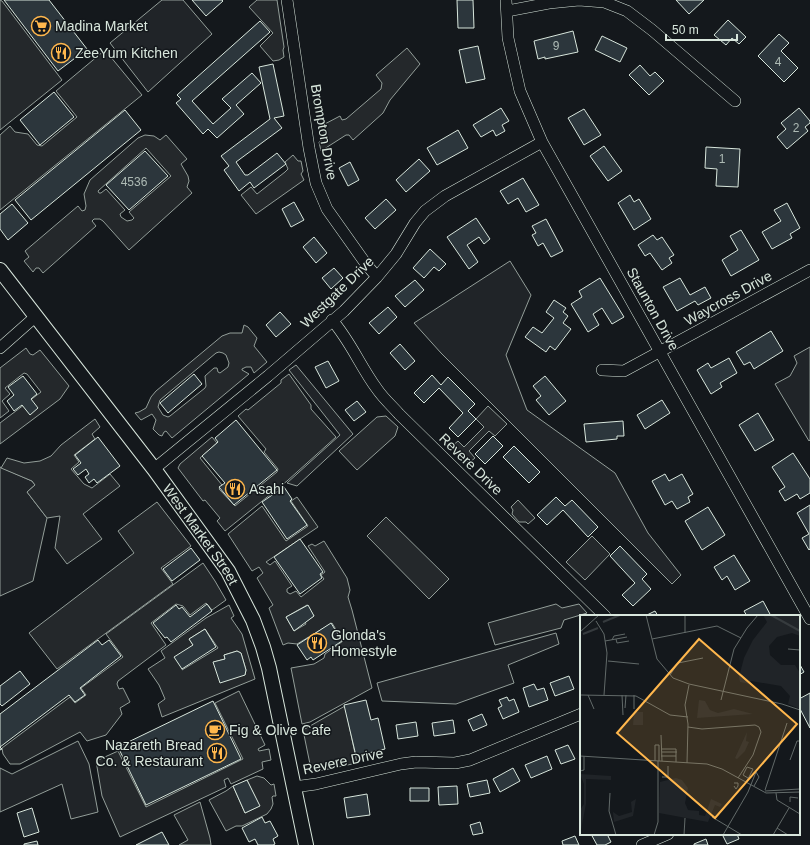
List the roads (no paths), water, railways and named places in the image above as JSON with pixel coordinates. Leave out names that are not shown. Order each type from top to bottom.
[{"type":"main road","name":"West Market Street","points":[[0,270],[154,470],[228,571],[253,620],[269,668],[306,845]]},
{"type":"street","name":"Brompton Drive","points":[[287,0],[316,183],[327,209],[377,277]]},
{"type":"street","points":[[507,6],[571,1],[604,2],[627,11],[652,30],[735,101]]},
{"type":"street","name":"Staunton Drive","points":[[507,6],[508,38],[520,91],[542,142],[810,619]]},
{"type":"street","name":"Westgate Drive","points":[[154,470],[344,311],[377,277],[396,254],[415,223],[425,211],[445,196],[542,142]]},
{"type":"street","name":"Waycross Drive","points":[[602,370],[624,371],[810,270]]},
{"type":"street","points":[[0,348],[35,317]]},
{"type":"street","name":"Revere Drive","points":[[332,320],[344,333],[383,397],[604,615]]},
{"type":"street","name":"Revere Drive","points":[[294,787],[316,784],[401,764],[455,763],[470,760],[580,714]]},
{"type":"street","points":[[642,845],[666,835]]},
{"type":"place","name":"Madina Market","points":[[41,26]]},
{"type":"place","name":"ZeeYum Kitchen","points":[[61,53]]},
{"type":"place","name":"Asahi","points":[[235,489]]},
{"type":"place","name":"Glonda's Homestyle","points":[[317,643]]},
{"type":"place","name":"Fig & Olive Cafe","points":[[215,730]]},
{"type":"place","name":"Nazareth Bread Co. & Restaurant","points":[[217,753]]}]
